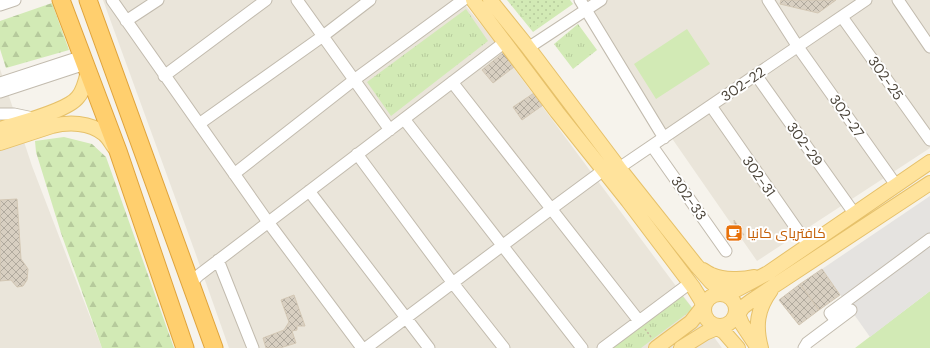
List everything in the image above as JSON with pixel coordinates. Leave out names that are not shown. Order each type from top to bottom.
[{"type":"highway","points":[[61,0],[118,151],[185,348]]},
{"type":"highway","points":[[88,0],[214,348]]},
{"type":"main road","points":[[473,0],[557,112],[628,201],[690,283],[698,294],[704,307],[706,319],[724,332],[738,348]]},
{"type":"main road","points":[[490,0],[619,168],[696,265],[711,282],[724,294],[731,298],[736,306],[737,314],[742,324],[760,348]]},
{"type":"main road","points":[[0,129],[67,106],[77,99],[83,89],[85,63]]},
{"type":"main road","points":[[0,143],[59,124],[77,124],[94,128],[105,134],[118,151]]},
{"type":"main road","points":[[653,342],[674,335],[691,322],[711,296],[716,294],[724,294],[742,287],[770,271],[930,162]]},
{"type":"main road","points":[[674,335],[682,348],[705,333],[717,327],[729,324],[743,307],[751,301],[930,183]]},
{"type":"main road","points":[[628,201],[640,193]]},
{"type":"main road","points":[[696,265],[712,276],[730,279],[746,279],[770,271]]},
{"type":"main road","points":[[770,271],[779,283]]},
{"type":"main road","points":[[760,348],[758,328],[760,311],[767,296],[779,283]]},
{"type":"street","points":[[0,5],[14,0]]},
{"type":"street","points":[[112,0],[268,222],[362,348]]},
{"type":"street","points":[[126,21],[157,0]]},
{"type":"street","points":[[164,76],[266,0]]},
{"type":"street","points":[[297,0],[390,130]]},
{"type":"street","points":[[199,124],[323,36],[370,0]]},
{"type":"street","points":[[234,174],[354,80],[463,0]]},
{"type":"street","points":[[580,0],[664,138]]},
{"type":"street","points":[[528,48],[601,0]]},
{"type":"street","name":"302-27","points":[[768,0],[798,47],[896,185]]},
{"type":"street","name":"302-22","points":[[619,168],[866,0]]},
{"type":"street","points":[[898,0],[930,47]]},
{"type":"street","name":"302-25","points":[[842,17],[930,140]]},
{"type":"street","points":[[191,283],[218,260],[505,42]]},
{"type":"street","points":[[1,85],[85,63]]},
{"type":"street","name":"302-29","points":[[756,76],[854,213]]},
{"type":"street","points":[[452,82],[639,321]]},
{"type":"street","name":"302-31","points":[[711,106],[802,238],[809,245]]},
{"type":"street","points":[[0,114],[14,114],[33,118]]},
{"type":"street","points":[[404,119],[582,348]]},
{"type":"street","name":"302-33","points":[[652,146],[726,251]]},
{"type":"street","points":[[357,154],[452,282],[504,348]]},
{"type":"street","points":[[366,348],[452,282],[597,175],[602,169]]},
{"type":"street","points":[[309,191],[429,348]]},
{"type":"street","points":[[836,321],[830,313],[930,239]]},
{"type":"street","points":[[218,260],[253,348]]},
{"type":"street","points":[[603,348],[690,283]]},
{"type":"street","points":[[804,348],[807,343],[851,310]]},
{"type":"path","points":[[639,321],[653,342]]},
{"type":"shaded area","points":[[103,0],[461,0],[487,32],[722,348],[229,348]]},
{"type":"shaded area","points":[[576,0],[930,0],[930,148],[757,261]]},
{"type":"shaded area","points":[[0,69],[32,166],[102,348],[0,348]]},
{"type":"shaded area","points":[[930,196],[930,291],[870,337],[822,269]]},
{"type":"green space","points":[[507,0],[570,0],[573,4],[533,32]]},
{"type":"green space","points":[[511,0],[565,0],[567,3],[533,29]]},
{"type":"green space","points":[[52,3],[69,50],[6,68],[0,49],[0,21]]},
{"type":"green space","points":[[466,9],[488,41],[391,116],[367,82]]},
{"type":"green space","points":[[578,24],[597,50],[573,69],[554,44]]},
{"type":"green space","points":[[687,29],[710,64],[656,99],[634,64]]},
{"type":"green space","points":[[64,137],[92,144],[106,157],[174,348],[102,348],[61,233],[36,152],[35,141]]},
{"type":"green space","points":[[930,291],[930,348],[855,348]]},
{"type":"green space","points":[[681,294],[693,309],[641,348],[609,348]]},
{"type":"building","points":[[781,0],[836,0],[818,13],[780,4]]},
{"type":"building","points":[[503,53],[514,67],[493,83],[482,70]]},
{"type":"building","points":[[534,93],[543,105],[522,120],[513,107]]},
{"type":"building","points":[[17,199],[21,259],[28,269],[27,280],[23,286],[17,287],[11,280],[0,281],[0,200]]},
{"type":"building","points":[[734,220],[744,235],[735,233]]},
{"type":"building","points":[[822,269],[840,295],[819,310],[800,284]]},
{"type":"building","points":[[800,284],[819,310],[799,325],[779,300]]},
{"type":"building","points":[[294,295],[305,326],[297,326],[297,330],[292,331],[296,343],[280,348],[266,348],[263,338],[284,330],[289,322],[281,300]]},
{"type":"place","name":"کافتریای کانیا","points":[[734,233]]}]
